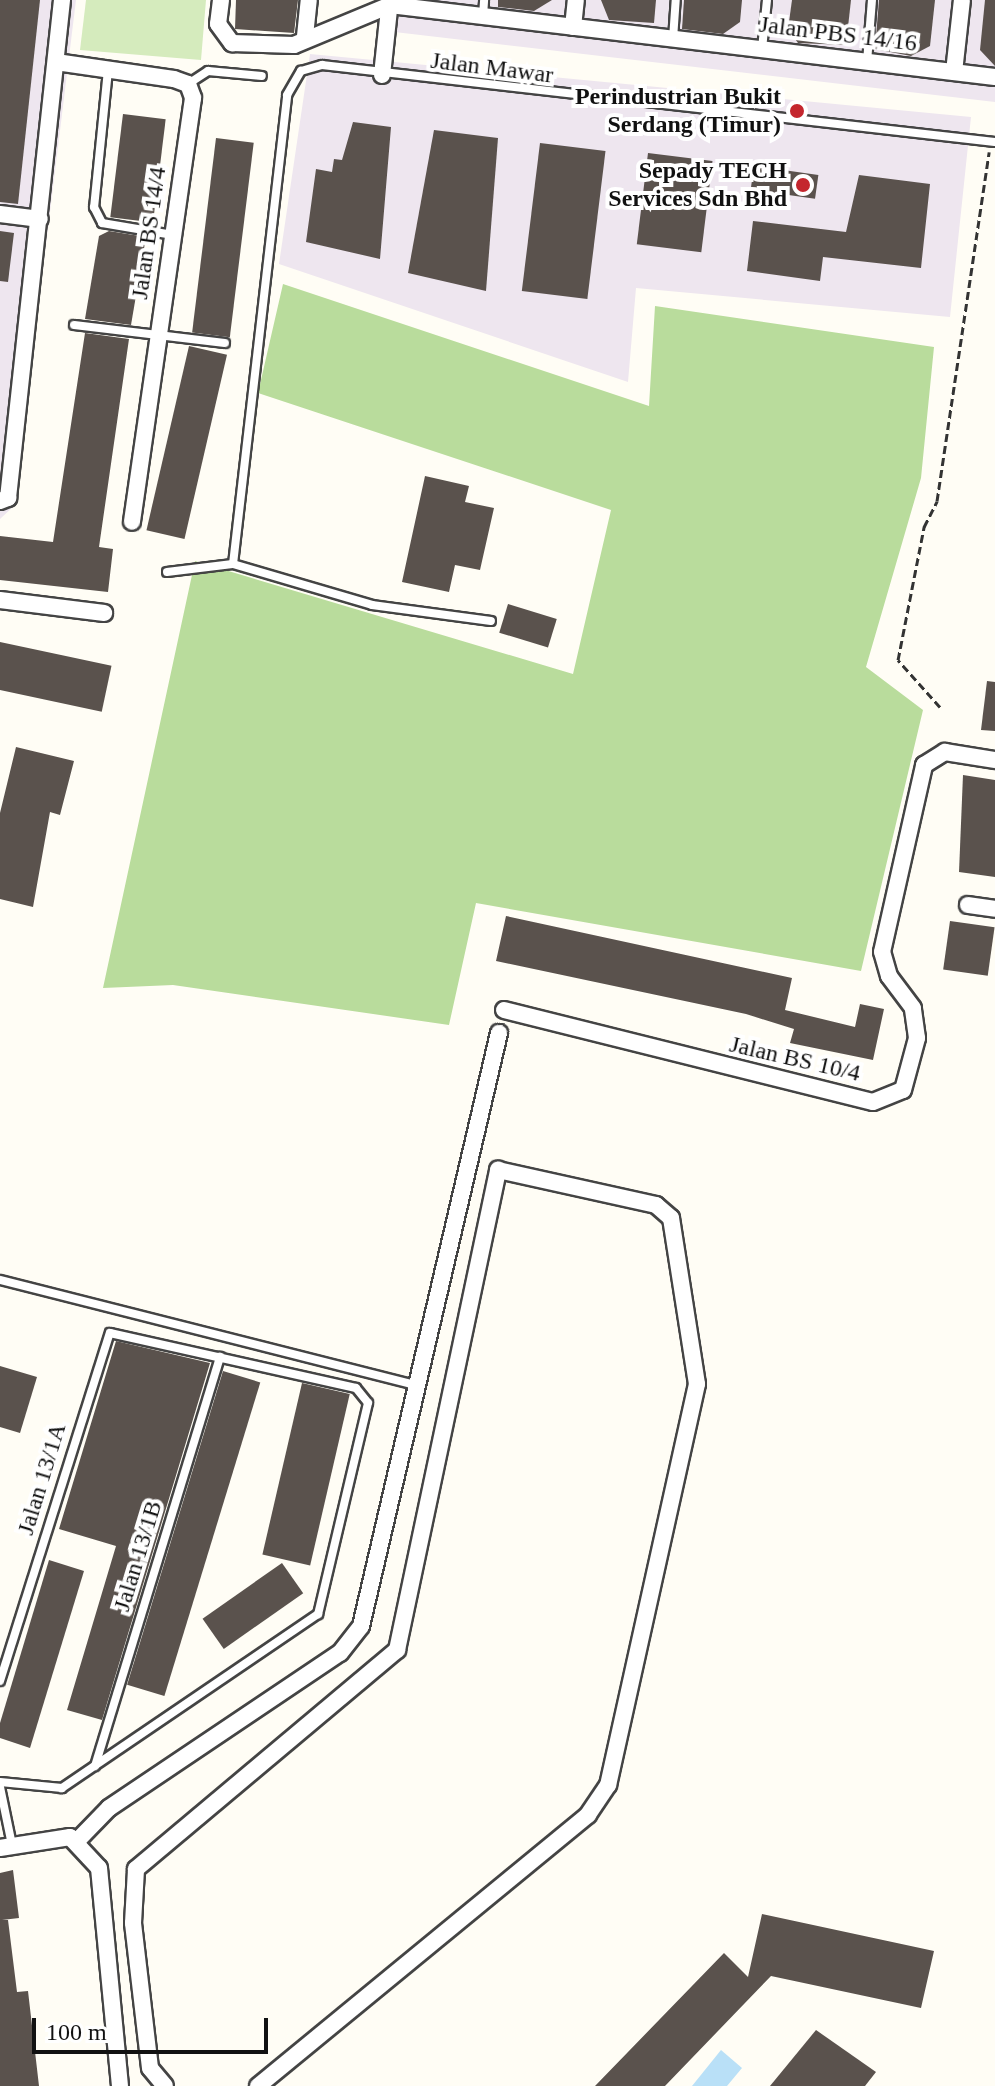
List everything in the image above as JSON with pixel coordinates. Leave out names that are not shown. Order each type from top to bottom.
[{"type":"street","points":[[4,500],[40,219],[62,0]]},
{"type":"street","points":[[221,0],[218,24],[232,43],[294,45],[305,36],[390,3],[382,75]]},
{"type":"street","points":[[305,36],[309,0]]},
{"type":"street","points":[[573,27],[576,0]]},
{"type":"street","points":[[954,72],[962,0]]},
{"type":"street","name":"Jalan PBS 14/16","points":[[390,3],[484,8],[573,27],[995,77]]},
{"type":"street","points":[[56,62],[188,84]]},
{"type":"street","name":"Jalan BS 14/4","points":[[132,522],[193,98],[188,84]]},
{"type":"street","points":[[0,214],[40,219]]},
{"type":"street","points":[[0,600],[104,613]]},
{"type":"street","name":"Jalan BS 10/4","points":[[504,1010],[873,1102],[903,1090],[917,1038],[913,1008],[889,976],[882,952],[924,765],[945,752],[995,760]]},
{"type":"street","points":[[968,905],[995,909]]},
{"type":"street","points":[[6,1846],[77,1841],[109,1808],[340,1653],[361,1626],[416,1385],[451,1263],[499,1033]]},
{"type":"street","points":[[165,2086],[150,2068],[133,1923],[136,1869],[397,1650],[498,1170],[656,1205],[671,1218],[697,1384],[608,1785],[588,1815],[258,2086]]},
{"type":"street","points":[[77,1841],[99,1868],[120,2086]]},
{"type":"lane","points":[[673,39],[676,0]]},
{"type":"lane","points":[[762,49],[767,0]]},
{"type":"lane","points":[[867,62],[872,0]]},
{"type":"lane","name":"Jalan Mawar","points":[[233,564],[287,95],[312,66],[993,142]]},
{"type":"lane","points":[[108,69],[94,207],[102,223],[173,235]]},
{"type":"lane","points":[[188,84],[208,71],[262,76]]},
{"type":"lane","points":[[74,325],[158,339],[225,343]]},
{"type":"lane","points":[[167,572],[233,564],[372,605],[491,621]]},
{"type":"lane","points":[[0,1280],[416,1385]]},
{"type":"lane","name":"Jalan 13/1A","points":[[0,1681],[109,1335],[220,1357]]},
{"type":"lane","points":[[6,1846],[0,1784],[62,1788],[318,1614],[368,1403],[356,1388],[220,1357]]},
{"type":"lane","name":"Jalan 13/1B","points":[[94,1767],[220,1357]]},
{"type":"path","points":[[940,707],[898,660],[924,527],[937,501],[993,142]]},
{"type":"shaded area","points":[[0,0],[76,0],[14,506],[0,519]]},
{"type":"shaded area","points":[[387,0],[995,0],[995,102],[386,31]]},
{"type":"shaded area","points":[[310,54],[971,117],[950,317],[636,288],[628,382],[279,264]]},
{"type":"green space","points":[[86,0],[206,0],[201,60],[80,50]]},
{"type":"green space","points":[[283,284],[649,406],[655,306],[934,347],[921,478],[866,667],[923,710],[861,971],[476,903],[449,1025],[173,985],[103,988],[195,561],[573,674],[611,510],[258,393]]},
{"type":"water","points":[[721,2050],[742,2068],[727,2086],[692,2086]]},
{"type":"building","points":[[0,0],[40,0],[18,204],[0,202]]},
{"type":"building","points":[[236,0],[298,0],[294,33],[235,29]]},
{"type":"building","points":[[498,0],[552,0],[534,11],[498,7]]},
{"type":"building","points":[[601,0],[656,0],[654,23],[609,20]]},
{"type":"building","points":[[684,0],[742,0],[740,22],[723,34],[682,29]]},
{"type":"building","points":[[792,0],[851,0],[846,45],[798,43],[788,29]]},
{"type":"building","points":[[879,0],[935,0],[930,46],[911,56],[875,49]]},
{"type":"building","points":[[985,0],[995,0],[995,66],[980,50]]},
{"type":"building","points":[[123,114],[166,119],[153,222],[110,217]]},
{"type":"building","points":[[353,122],[391,127],[380,259],[306,242],[316,169],[332,172],[334,159],[342,160]]},
{"type":"building","points":[[434,130],[498,138],[486,291],[408,273]]},
{"type":"building","points":[[216,138],[254,143],[230,337],[192,333]]},
{"type":"building","points":[[540,143],[606,151],[587,299],[522,291]]},
{"type":"building","points":[[648,153],[713,161],[701,252],[637,244]]},
{"type":"building","points":[[754,166],[818,175],[815,199],[751,190]]},
{"type":"building","points":[[859,175],[930,184],[921,268],[823,257],[820,281],[747,271],[753,221],[846,232]]},
{"type":"building","points":[[0,231],[14,233],[8,282],[0,281]]},
{"type":"building","points":[[109,231],[146,237],[131,325],[85,319],[99,236]]},
{"type":"building","points":[[85,333],[129,339],[99,547],[113,549],[108,592],[0,580],[0,536],[53,542]]},
{"type":"building","points":[[189,346],[227,355],[184,539],[146,530]]},
{"type":"building","points":[[425,476],[469,486],[465,502],[494,508],[480,570],[455,565],[449,592],[402,582]]},
{"type":"building","points":[[508,604],[557,619],[548,648],[499,633]]},
{"type":"building","points":[[0,642],[112,666],[102,712],[0,690]]},
{"type":"building","points":[[987,681],[995,682],[995,731],[981,730]]},
{"type":"building","points":[[16,747],[74,761],[60,815],[50,812],[33,907],[0,899],[0,813]]},
{"type":"building","points":[[963,775],[995,780],[995,877],[959,872]]},
{"type":"building","points":[[506,916],[792,978],[785,1010],[855,1027],[860,1004],[884,1009],[873,1060],[790,1043],[794,1029],[746,1014],[496,961]]},
{"type":"building","points":[[950,921],[995,927],[988,976],[943,970]]},
{"type":"building","points":[[116,1341],[210,1363],[102,1720],[67,1710],[116,1546],[59,1529]]},
{"type":"building","points":[[0,1366],[37,1377],[20,1433],[0,1427]]},
{"type":"building","points":[[223,1371],[260,1382],[164,1696],[127,1685]]},
{"type":"building","points":[[302,1383],[350,1394],[310,1566],[262,1554]]},
{"type":"building","points":[[49,1560],[84,1571],[30,1748],[0,1738],[0,1723]]},
{"type":"building","points":[[282,1563],[303,1593],[224,1649],[203,1619]]},
{"type":"building","points":[[13,1870],[19,1918],[2,1920],[8,1920],[17,1992],[28,1991],[39,2086],[0,2086],[0,1873]]},
{"type":"building","points":[[762,1914],[934,1951],[921,2008],[771,1976],[665,2086],[595,2086],[724,1953],[748,1977]]},
{"type":"building","points":[[816,2030],[876,2072],[865,2086],[770,2086]]},
{"type":"place","name":"Perindustrian Bukit Serdang (Timur)","points":[[797,111]]},
{"type":"place","name":"Sepady TECH Services Sdn Bhd","points":[[803,185]]}]
